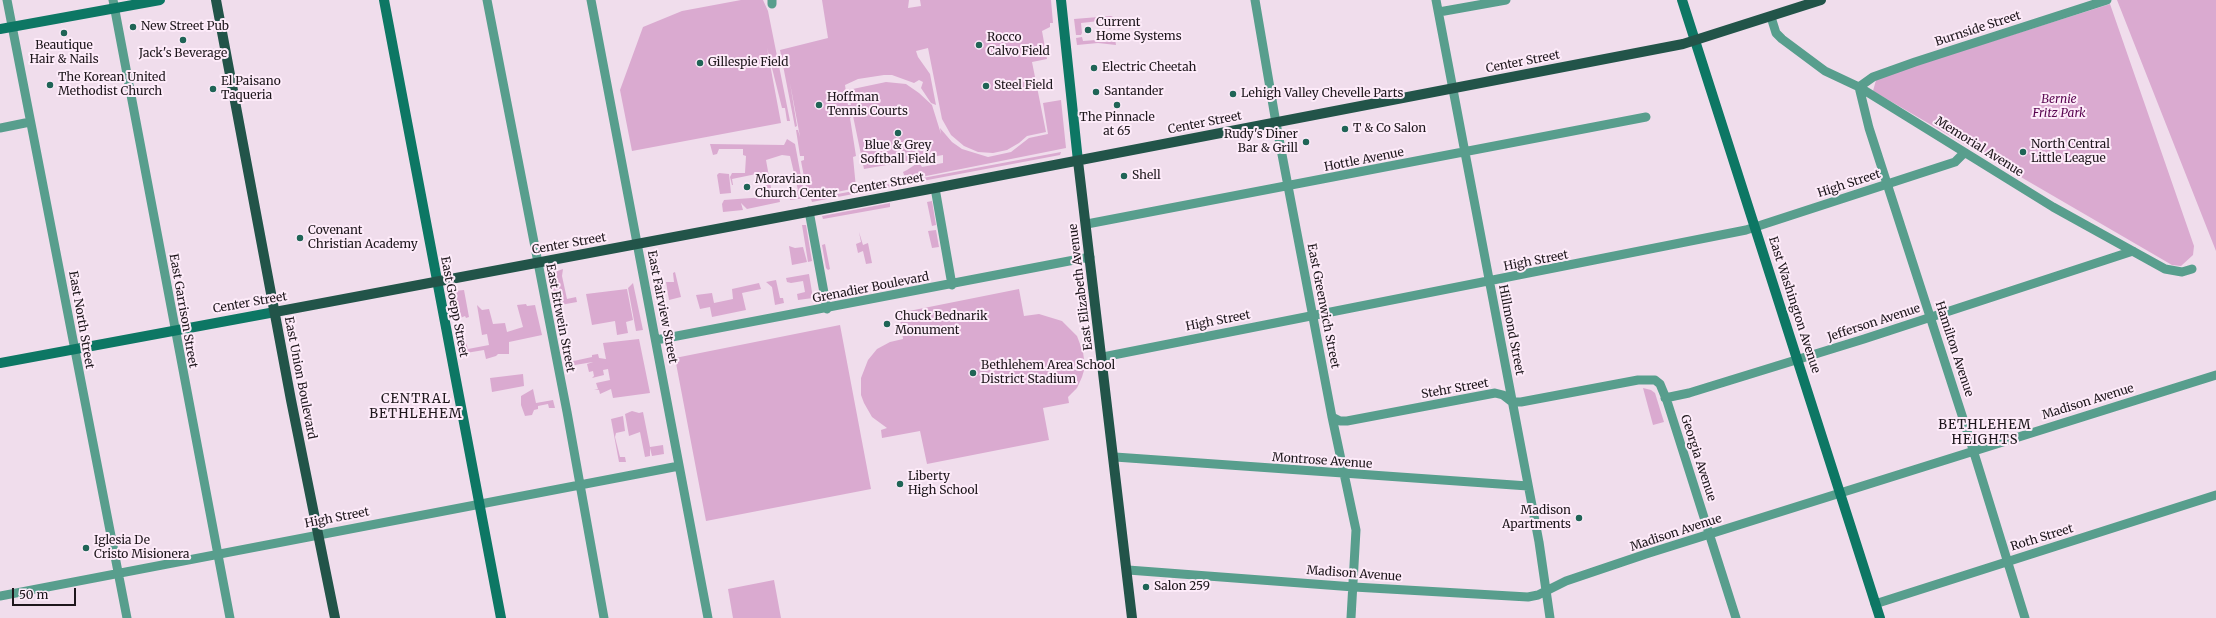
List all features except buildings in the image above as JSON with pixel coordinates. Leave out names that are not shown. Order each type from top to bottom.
[{"type":"main road","name":"East Union Boulevard","points":[[216,0],[335,618]]},
{"type":"main road","name":"Center Street","points":[[275,312],[1078,161],[1696,42],[1821,0]]},
{"type":"main road","name":"East Elizabeth Avenue","points":[[1078,161],[1103,357],[1128,570],[1132,618]]},
{"type":"street","name":"East North Street","points":[[7,0],[127,618]]},
{"type":"street","points":[[0,29],[113,4],[160,0]]},
{"type":"street","name":"East Goepp Street","points":[[384,0],[436,282],[501,618]]},
{"type":"street","name":"East Ettwein Street","points":[[487,0],[604,618]]},
{"type":"street","name":"East Fairview Street","points":[[591,0],[708,618]]},
{"type":"street","name":"East Elizabeth Avenue","points":[[1061,0],[1078,161]]},
{"type":"street","name":"East Greenwich Street","points":[[1255,0],[1288,187],[1332,417],[1356,530],[1354,587],[1351,618]]},
{"type":"street","name":"Hillmond Street","points":[[1436,0],[1528,486],[1550,618]]},
{"type":"street","points":[[1439,12],[1506,0]]},
{"type":"street","name":"East Washington Avenue","points":[[1682,0],[1880,618]]},
{"type":"street","name":"Burnside Street","points":[[1859,87],[1873,77],[1915,62],[2108,0]]},
{"type":"street","name":"East Garrison Street","points":[[113,4],[174,330],[219,553],[230,618]]},
{"type":"street","name":"Memorial Avenue","points":[[1771,17],[1776,33],[1825,71],[1859,87],[2053,207],[2133,251],[2174,272],[2182,272],[2192,269]]},
{"type":"street","name":"Hamilton Avenue","points":[[1859,87],[1869,128],[1974,451],[2026,618]]},
{"type":"street","name":"Hottle Avenue","points":[[1087,224],[1288,187],[1646,117]]},
{"type":"street","points":[[0,128],[30,122]]},
{"type":"street","name":"High Street","points":[[1103,357],[1313,315],[1688,244],[1756,228],[1955,162],[1964,153]]},
{"type":"street","points":[[935,188],[952,285]]},
{"type":"street","points":[[809,211],[827,309]]},
{"type":"street","name":"Jefferson Avenue","points":[[1666,398],[1689,393],[1798,360],[1931,318],[2133,251]]},
{"type":"street","name":"Grenadier Boulevard","points":[[656,340],[827,309],[1090,258]]},
{"type":"street","name":"Center Street","points":[[0,363],[275,312]]},
{"type":"street","name":"Madison Avenue","points":[[1128,570],[1354,587],[1528,597],[1538,595],[1546,590],[1574,579],[1840,493],[2216,375]]},
{"type":"street","name":"Stehr Street","points":[[1332,417],[1340,421],[1347,421],[1495,394],[1503,395],[1512,402],[1521,402],[1648,379],[1655,380],[1660,384],[1666,398]]},
{"type":"street","name":"Georgia Avenue","points":[[1666,398],[1736,618]]},
{"type":"street","name":"Montrose Avenue","points":[[1114,457],[1345,475],[1528,486]]},
{"type":"street","name":"High Street","points":[[0,596],[679,466]]},
{"type":"street","name":"Roth Street","points":[[1875,604],[2216,495]]},
{"type":"green space","name":"Gillespie Field","points":[[741,0],[763,0],[768,11],[790,121],[787,121],[785,108],[782,108],[767,48],[781,123],[632,151],[620,90],[643,27],[682,11]]},
{"type":"green space","points":[[822,0],[909,0],[908,8],[921,6],[920,0],[1051,0],[1053,23],[1050,23],[1050,27],[1042,31],[1047,59],[1032,62],[1046,132],[1027,136],[1007,150],[993,153],[978,152],[964,146],[951,135],[942,119],[928,48],[916,51],[918,57],[930,74],[936,105],[931,103],[921,88],[923,82],[919,80],[914,83],[892,75],[884,75],[858,79],[845,85],[848,105],[851,105],[848,90],[886,82],[906,84],[932,105],[941,134],[940,128],[952,142],[962,149],[988,157],[1011,152],[1029,138],[1048,134],[1043,103],[1061,100],[1066,148],[906,180],[903,172],[916,164],[920,164],[922,167],[943,163],[943,155],[864,169],[853,116],[850,118],[856,156],[853,157],[856,188],[808,198],[801,161],[804,160],[804,156],[800,156],[796,130],[798,130],[800,137],[790,83],[797,126],[795,127],[780,50],[828,38]]},
{"type":"green space","points":[[2117,0],[2216,0],[2216,251]]},
{"type":"green space","name":"Bernie Fritz Park","points":[[2110,4],[2194,246],[2193,255],[2181,266],[2172,265],[1873,91],[1876,80],[1917,65]]},
{"type":"green space","points":[[1113,17],[1113,27],[1109,29],[1108,20],[1081,23],[1082,33],[1081,35],[1076,35],[1074,19]]},
{"type":"green space","points":[[1109,32],[1111,39],[1115,39],[1116,45],[1098,43],[1077,45],[1076,38],[1082,37],[1083,41],[1109,39]]},
{"type":"green space","points":[[787,139],[795,144],[805,198],[790,200],[790,192],[798,190],[790,156],[782,155],[766,160],[772,193],[767,193],[761,173],[732,179],[732,185],[730,177],[732,173],[745,173],[746,156],[743,155],[743,149],[719,149],[717,154],[713,155],[710,144],[784,145]]},
{"type":"green space","points":[[1061,152],[1060,155],[812,202],[811,199]]},
{"type":"green space","points":[[719,173],[729,174],[731,193],[720,194],[717,175]]},
{"type":"green space","points":[[779,196],[780,202],[747,209],[741,203],[743,210],[723,212],[722,204],[724,200]]},
{"type":"green space","points":[[932,201],[936,225],[932,226],[927,202]]},
{"type":"green space","points":[[890,203],[890,207],[823,219],[822,216]]},
{"type":"green space","points":[[802,225],[806,225],[812,261],[808,262]]},
{"type":"green space","points":[[936,230],[939,247],[932,248],[928,231]]},
{"type":"green space","points":[[859,232],[863,245],[868,243],[872,263],[866,264],[863,251],[858,253],[856,244],[861,242]]},
{"type":"green space","points":[[825,244],[830,269],[828,270],[826,268],[822,245]]},
{"type":"green space","points":[[789,246],[795,248],[803,247],[807,262],[792,265]]},
{"type":"green space","points":[[563,269],[562,276],[567,299],[576,297],[577,302],[555,306],[549,274]]},
{"type":"green space","points":[[675,272],[681,297],[669,300],[666,282],[674,282],[673,273]]},
{"type":"green space","points":[[809,274],[813,298],[798,300],[797,294],[805,292],[803,281],[791,283],[787,282],[786,278]]},
{"type":"green space","points":[[776,280],[780,298],[783,298],[784,303],[775,305],[772,287],[766,282]]},
{"type":"green space","points":[[633,283],[643,330],[636,331],[628,288]]},
{"type":"green space","points":[[759,283],[761,289],[742,293],[746,310],[712,317],[710,307],[700,309],[696,295],[712,293],[714,303],[733,299],[732,289]]},
{"type":"green space","points":[[627,289],[633,320],[626,322],[628,333],[617,335],[615,321],[592,325],[586,294]]},
{"type":"green space","name":"Bethlehem Area School District Stadium","points":[[1019,289],[1024,316],[1039,314],[1062,321],[1077,336],[1083,352],[1085,367],[1077,388],[1068,397],[1069,403],[1043,408],[1049,440],[927,464],[920,431],[882,438],[881,430],[887,428],[872,417],[864,403],[861,395],[861,378],[868,360],[877,349],[890,342],[903,339],[899,313]]},
{"type":"green space","points":[[464,290],[469,317],[466,318],[465,316],[456,320],[452,294],[454,291]]},
{"type":"green space","points":[[526,304],[527,306],[535,305],[542,335],[509,342],[509,354],[498,354],[486,359],[484,350],[466,353],[463,351],[461,340],[465,339],[468,349],[489,345],[487,334],[482,335],[477,305],[482,310],[489,309],[493,324],[505,323],[507,332],[523,327],[517,305]]},
{"type":"green space","points":[[840,325],[871,489],[706,521],[675,358]]},
{"type":"green space","points":[[639,339],[650,393],[613,398],[611,389],[600,394],[599,390],[594,389],[598,389],[596,383],[610,380],[608,369],[603,370],[604,375],[592,378],[594,376],[593,371],[589,372],[587,364],[593,362],[569,366],[569,362],[592,357],[592,355],[598,354],[599,358],[606,359],[603,343]]},
{"type":"green space","points":[[523,374],[524,386],[492,392],[490,378]]},
{"type":"green space","points":[[1643,388],[1651,390],[1655,393],[1664,422],[1653,425]]},
{"type":"green space","points":[[533,389],[536,403],[553,400],[555,408],[549,408],[548,404],[538,406],[538,409],[534,410],[532,415],[525,416],[521,405],[521,396]]},
{"type":"green space","points":[[632,411],[639,413],[643,412],[650,447],[663,445],[664,454],[652,456],[650,448],[650,456],[645,457],[640,432],[629,436],[625,414]]},
{"type":"green space","points":[[623,416],[625,431],[616,433],[615,437],[620,457],[625,457],[626,462],[619,462],[611,419]]},
{"type":"green space","points":[[774,580],[781,618],[733,618],[728,589]]},
{"type":"place","name":"New Street Pub","points":[[133,27]]},
{"type":"place","name":"Current Home Systems","points":[[1088,30]]},
{"type":"place","name":"Beautique Hair & Nails","points":[[64,33]]},
{"type":"place","name":"Jack's Beverage","points":[[183,40]]},
{"type":"place","name":"Rocco Calvo Field","points":[[979,45]]},
{"type":"place","name":"Gillespie Field","points":[[700,63]]},
{"type":"place","name":"Electric Cheetah","points":[[1094,68]]},
{"type":"place","name":"The Korean United Methodist Church","points":[[50,85]]},
{"type":"place","name":"Steel Field","points":[[986,86]]},
{"type":"place","name":"El Paisano Taqueria","points":[[213,89]]},
{"type":"place","name":"Santander","points":[[1096,92]]},
{"type":"place","name":"Lehigh Valley Chevelle Parts","points":[[1233,94]]},
{"type":"place","name":"Hoffman Tennis Courts","points":[[819,105]]},
{"type":"place","name":"The Pinnacle at 65","points":[[1117,105]]},
{"type":"place","name":"T & Co Salon","points":[[1345,129]]},
{"type":"place","name":"Blue & Grey Softball Field","points":[[898,133]]},
{"type":"place","name":"Rudy's Diner Bar & Grill","points":[[1306,142]]},
{"type":"place","name":"North Central Little League","points":[[2023,152]]},
{"type":"place","name":"Shell","points":[[1124,176]]},
{"type":"place","name":"Moravian Church Center","points":[[747,187]]},
{"type":"place","name":"Covenant Christian Academy","points":[[300,238]]},
{"type":"place","name":"Chuck Bednarik Monument","points":[[887,324]]},
{"type":"place","name":"Bethlehem Area School District Stadium","points":[[973,373]]},
{"type":"place","name":"Liberty High School","points":[[900,484]]},
{"type":"place","name":"Madison Apartments","points":[[1579,518]]},
{"type":"place","name":"Iglesia De Cristo Misionera","points":[[86,548]]},
{"type":"place","name":"Salon 259","points":[[1146,587]]},
{"type":"district","name":"CENTRAL BETHLEHEM","points":[[416,406]]},
{"type":"district","name":"BETHLEHEM HEIGHTS","points":[[1985,432]]}]
